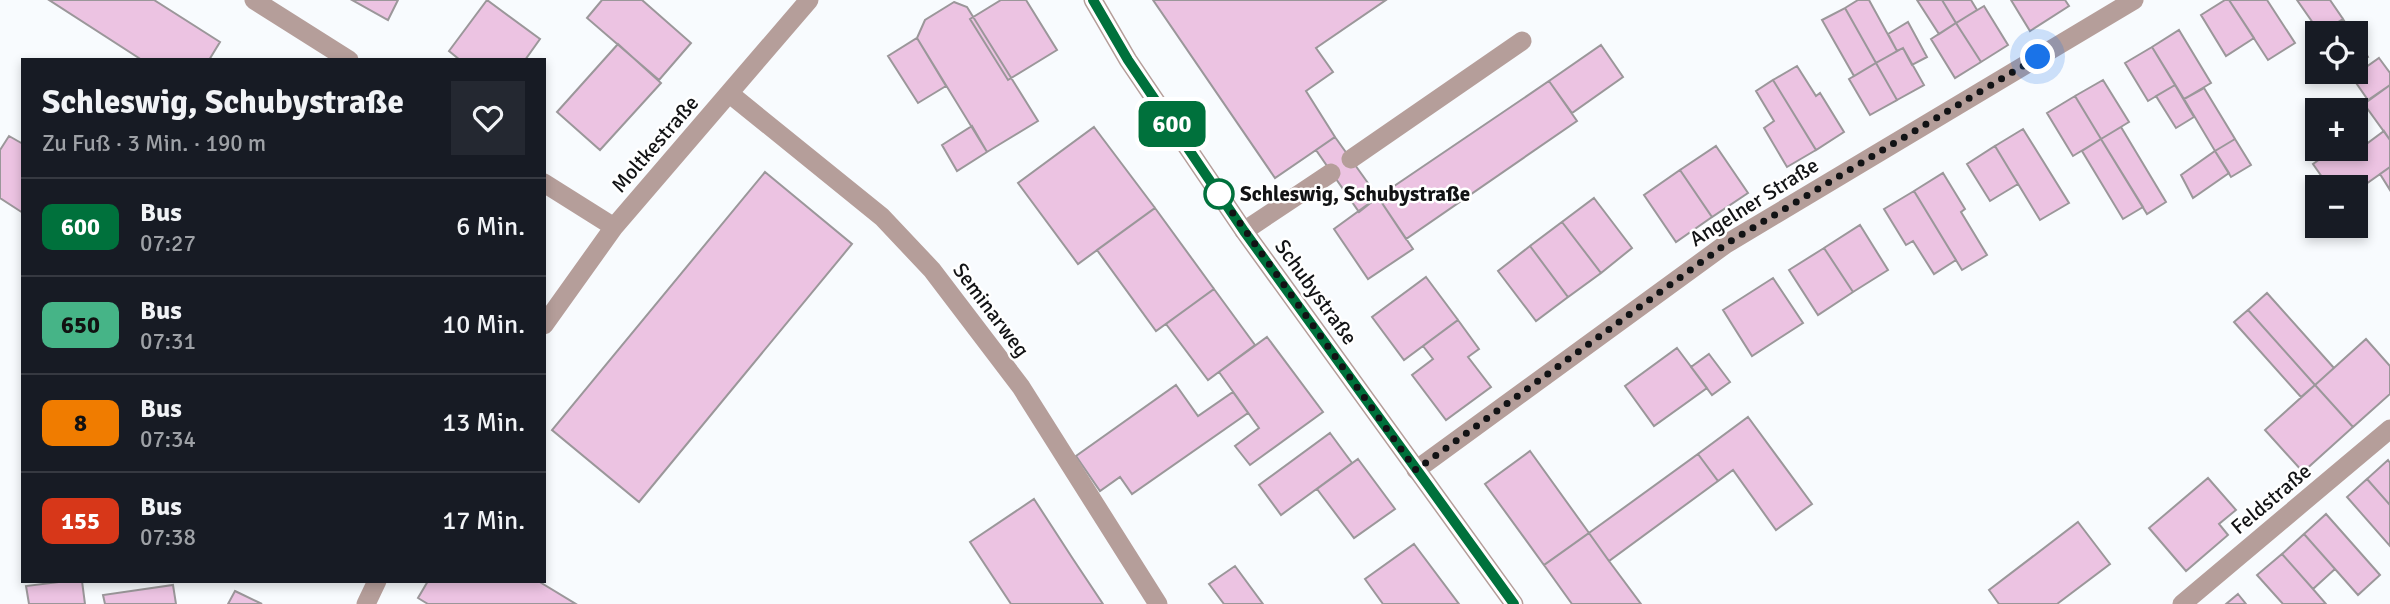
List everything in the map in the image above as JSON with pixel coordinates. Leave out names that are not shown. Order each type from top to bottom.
[{"type":"street","points":[[254,0],[346,58]]},
{"type":"street","name":"Moltkestraße","points":[[546,322],[614,227],[809,0]]},
{"type":"street","name":"Schubystraße","points":[[1093,0],[1128,60],[1244,231],[1514,604]]},
{"type":"street","name":"Angelner Straße","points":[[1416,470],[1726,244],[2134,0]]},
{"type":"street","points":[[1351,159],[1522,41]]},
{"type":"street","name":"Seminarweg","points":[[730,94],[882,217],[932,270],[1021,387],[1158,604]]},
{"type":"street","points":[[1244,231],[1331,173]]},
{"type":"street","points":[[546,184],[614,227]]},
{"type":"street","name":"Feldstraße","points":[[2182,604],[2390,429]]},
{"type":"street","points":[[366,604],[376,583]]},
{"type":"building","points":[[49,0],[154,0],[220,42],[210,58],[139,58]]},
{"type":"building","points":[[352,0],[398,0],[388,20]]},
{"type":"building","points":[[487,0],[540,39],[526,58],[458,58],[449,51]]},
{"type":"building","points":[[602,0],[642,0],[691,43],[659,80],[587,18]]},
{"type":"building","points":[[1001,0],[1026,0],[1057,50],[1008,80],[970,19]]},
{"type":"building","points":[[1153,0],[1386,0],[1316,48],[1333,72],[1306,91],[1335,137],[1275,178]]},
{"type":"building","points":[[1858,0],[1869,0],[1897,51],[1876,63],[1845,8]]},
{"type":"building","points":[[1917,0],[1942,0],[1956,23],[1939,34]]},
{"type":"building","points":[[1942,0],[1971,0],[1977,10],[1956,23]]},
{"type":"building","points":[[2011,0],[2065,0],[2069,6],[2030,31]]},
{"type":"building","points":[[2229,0],[2254,38],[2226,56],[2201,15]]},
{"type":"building","points":[[2229,0],[2267,0],[2295,43],[2268,60]]},
{"type":"building","points":[[2297,0],[2330,0],[2343,19],[2340,21],[2312,21]]},
{"type":"building","points":[[954,2],[967,7],[1038,121],[987,152],[917,38],[925,20]]},
{"type":"building","points":[[1984,6],[2008,45],[1981,62],[1956,23]]},
{"type":"building","points":[[1845,8],[1876,63],[1854,76],[1822,20]]},
{"type":"building","points":[[1908,22],[1927,57],[1912,65],[1903,48],[1897,51],[1888,34]]},
{"type":"building","points":[[1956,23],[1981,62],[1955,78],[1931,39]]},
{"type":"building","points":[[2179,30],[2211,83],[2184,99],[2152,47]]},
{"type":"building","points":[[917,38],[946,86],[918,103],[888,56]]},
{"type":"building","points":[[618,44],[661,83],[600,150],[557,112]]},
{"type":"building","points":[[1601,45],[1623,77],[1572,113],[1549,81]]},
{"type":"building","points":[[2152,47],[2175,85],[2148,101],[2125,63]]},
{"type":"building","points":[[1903,48],[1924,85],[1897,100],[1876,63]]},
{"type":"building","points":[[2379,58],[2390,73],[2390,85],[2368,100],[2357,84],[2368,84],[2368,66]]},
{"type":"building","points":[[1876,63],[1897,100],[1870,115],[1849,79]]},
{"type":"building","points":[[1797,66],[1816,96],[1820,93],[1844,132],[1816,150],[1773,80]]},
{"type":"building","points":[[1773,80],[1816,150],[1787,167],[1764,128],[1774,121],[1756,91]]},
{"type":"building","points":[[2103,80],[2129,122],[2101,139],[2075,96]]},
{"type":"building","points":[[1549,81],[1577,121],[1406,239],[1378,197]]},
{"type":"building","points":[[2175,85],[2194,117],[2176,128],[2156,96]]},
{"type":"building","points":[[2390,85],[2390,140],[2368,110],[2368,101]]},
{"type":"building","points":[[2204,88],[2235,139],[2215,151],[2184,99]]},
{"type":"building","points":[[2075,96],[2101,139],[2073,156],[2047,113]]},
{"type":"building","points":[[972,126],[987,152],[957,171],[942,145]]},
{"type":"building","points":[[1094,127],[1155,208],[1078,264],[1018,183]]},
{"type":"building","points":[[2121,127],[2166,202],[2147,214],[2101,139]]},
{"type":"building","points":[[2023,129],[2069,203],[2040,220],[1995,146]]},
{"type":"building","points":[[2384,131],[2390,140],[2390,167],[2368,183],[2368,175],[2321,175],[2313,164],[2317,161],[2368,161],[2368,143]]},
{"type":"building","points":[[9,136],[21,143],[21,212],[0,198],[0,150]]},
{"type":"building","points":[[1335,137],[1378,197],[1359,212],[1316,150]]},
{"type":"building","points":[[2101,139],[2143,207],[2123,219],[2082,151]]},
{"type":"building","points":[[2235,139],[2251,165],[2231,177],[2215,151]]},
{"type":"building","points":[[1716,146],[1748,193],[1712,217],[1680,170]]},
{"type":"building","points":[[1995,146],[2018,184],[1990,201],[1967,164]]},
{"type":"building","points":[[2215,151],[2229,173],[2193,198],[2181,175]]},
{"type":"building","points":[[2390,167],[2390,190],[2380,174]]},
{"type":"building","points":[[1680,170],[1712,217],[1676,242],[1644,195]]},
{"type":"building","points":[[765,172],[852,244],[639,502],[552,430]]},
{"type":"building","points":[[1943,173],[1965,209],[1961,212],[1987,255],[1962,270],[1914,191]]},
{"type":"building","points":[[1914,191],[1956,260],[1934,274],[1913,241],[1906,245],[1884,209]]},
{"type":"building","points":[[1378,197],[1413,249],[1368,279],[1334,229]]},
{"type":"building","points":[[1594,198],[1632,248],[1601,273],[1562,222]]},
{"type":"building","points":[[1155,208],[1214,289],[1156,331],[1097,250]]},
{"type":"building","points":[[1562,222],[1601,273],[1568,297],[1530,246]]},
{"type":"building","points":[[1860,225],[1888,270],[1853,292],[1824,248]]},
{"type":"building","points":[[1530,246],[1568,297],[1536,321],[1498,271]]},
{"type":"building","points":[[1824,248],[1853,292],[1818,315],[1789,270]]},
{"type":"building","points":[[1426,277],[1458,320],[1404,360],[1372,317]]},
{"type":"building","points":[[1773,278],[1803,323],[1752,356],[1723,310]]},
{"type":"building","points":[[1214,289],[1255,345],[1208,380],[1166,324]]},
{"type":"building","points":[[2267,293],[2334,368],[2315,385],[2248,310]]},
{"type":"building","points":[[2248,310],[2315,385],[2301,397],[2234,322]]},
{"type":"building","points":[[1458,320],[1479,349],[1468,357],[1491,387],[1446,420],[1412,375],[1433,359],[1423,346]]},
{"type":"building","points":[[1267,337],[1323,412],[1250,465],[1235,446],[1259,428],[1219,372]]},
{"type":"building","points":[[2366,339],[2390,366],[2390,394],[2353,427],[2315,385]]},
{"type":"building","points":[[1677,348],[1707,388],[1654,426],[1625,386]]},
{"type":"building","points":[[1709,354],[1730,382],[1712,395],[1691,367]]},
{"type":"building","points":[[1176,385],[1198,416],[1233,392],[1248,413],[1132,494],[1120,477],[1100,491],[1076,456]]},
{"type":"building","points":[[2315,385],[2353,427],[2303,472],[2265,430]]},
{"type":"building","points":[[1748,417],[1812,504],[1776,530],[1733,470],[1718,481],[1698,454]]},
{"type":"building","points":[[1330,433],[1352,463],[1281,515],[1259,485]]},
{"type":"building","points":[[1530,451],[1589,533],[1544,565],[1485,484]]},
{"type":"building","points":[[1698,454],[1718,481],[1609,561],[1589,533]]},
{"type":"building","points":[[1358,459],[1395,509],[1354,538],[1317,489]]},
{"type":"building","points":[[2388,460],[2390,463],[2390,505],[2367,479]]},
{"type":"building","points":[[2208,478],[2236,510],[2219,524],[2228,535],[2186,571],[2149,528]]},
{"type":"building","points":[[2367,479],[2390,505],[2390,546],[2347,497]]},
{"type":"building","points":[[1034,499],[1103,604],[1011,604],[970,542]]},
{"type":"building","points":[[2326,514],[2380,575],[2358,595],[2304,534]]},
{"type":"building","points":[[2078,522],[2110,564],[2057,604],[1999,604],[1989,590]]},
{"type":"building","points":[[1589,533],[1641,604],[1572,604],[1544,565]]},
{"type":"building","points":[[2304,534],[2335,569],[2313,589],[2282,554]]},
{"type":"building","points":[[1414,544],[1459,604],[1383,604],[1365,579]]},
{"type":"building","points":[[2282,554],[2326,604],[2283,604],[2257,575]]},
{"type":"building","points":[[1235,566],[1263,604],[1224,604],[1209,584]]},
{"type":"building","points":[[82,583],[85,604],[29,604],[26,586]]},
{"type":"building","points":[[427,583],[541,583],[576,604],[428,604],[418,598]]},
{"type":"building","points":[[173,585],[176,604],[105,604],[103,595]]},
{"type":"building","points":[[235,591],[262,604],[228,604]]},
{"type":"building","points":[[2238,594],[2246,604],[2226,604]]},
{"type":"bus line","name":"600","points":[[1093,0],[1128,60],[1244,231],[1514,604]]},
{"type":"place","name":"Schleswig, Schubystraße","points":[[1219,194]]},
{"type":"route","points":[[1219,194],[1215,188],[1416,470],[1726,244],[2038,57]]}]
